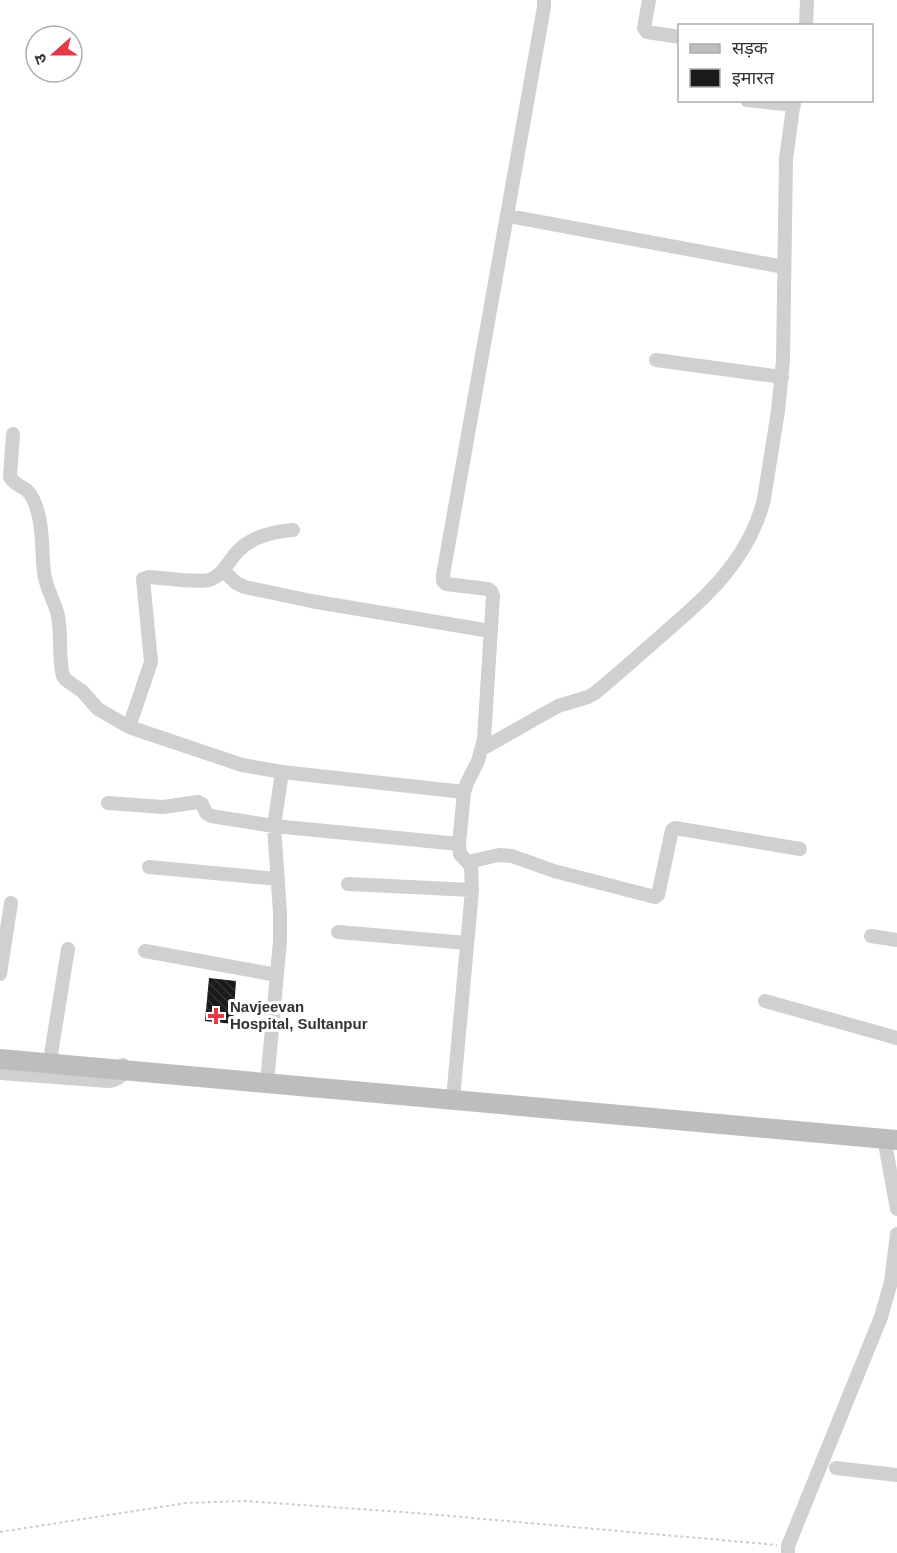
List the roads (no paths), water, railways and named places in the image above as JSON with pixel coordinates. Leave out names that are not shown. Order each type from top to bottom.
[{"type":"street","points":[[453,1099],[472,890],[472,872],[468,862],[460,854],[459,844],[464,792],[482,749],[493,596],[488,589],[446,584],[443,575],[508,216],[544,0]]},
{"type":"street","points":[[649,0],[645,30],[678,37]]},
{"type":"street","points":[[806,24],[807,0]]},
{"type":"street","points":[[482,749],[558,706],[594,693],[715,586],[752,534],[764,499],[782,377],[786,159],[794,103],[778,102]]},
{"type":"street","points":[[508,216],[784,267]]},
{"type":"street","points":[[656,360],[782,377]]},
{"type":"street","points":[[13,434],[10,477],[12,482],[24,488],[31,495],[39,518],[43,538],[44,575],[59,622],[63,676],[82,691],[98,709],[129,727],[242,765],[282,772],[464,792]]},
{"type":"street","points":[[129,727],[151,662],[143,579],[149,577],[210,580],[220,574],[238,550],[249,542],[275,532],[293,530]]},
{"type":"street","points":[[223,570],[245,587],[311,601],[490,631]]},
{"type":"street","points":[[267,1083],[280,935],[274,826],[282,772]]},
{"type":"street","points":[[108,803],[163,807],[198,802],[211,816],[274,826],[459,844]]},
{"type":"street","points":[[468,862],[499,855],[512,856],[554,872],[656,897],[672,830],[675,828],[800,849]]},
{"type":"street","points":[[149,867],[278,879]]},
{"type":"street","points":[[348,884],[472,890]]},
{"type":"street","points":[[0,974],[11,903]]},
{"type":"street","points":[[338,932],[467,943]]},
{"type":"street","points":[[871,936],[897,940]]},
{"type":"street","points":[[51,1054],[68,949]]},
{"type":"street","points":[[145,951],[277,975]]},
{"type":"street","points":[[765,1001],[897,1038]]},
{"type":"street","points":[[0,1050],[114,1060],[123,1065],[117,1070]]},
{"type":"street","points":[[0,1059],[890,1139],[897,1209]]},
{"type":"street","points":[[0,1073],[109,1081],[122,1076],[117,1070]]},
{"type":"street","points":[[788,1550],[881,1317],[891,1282],[897,1234]]},
{"type":"street","points":[[836,1468],[897,1474]]},
{"type":"place","name":"Navjeevan Hospital, Sultanpur","points":[[216,1016]]}]
